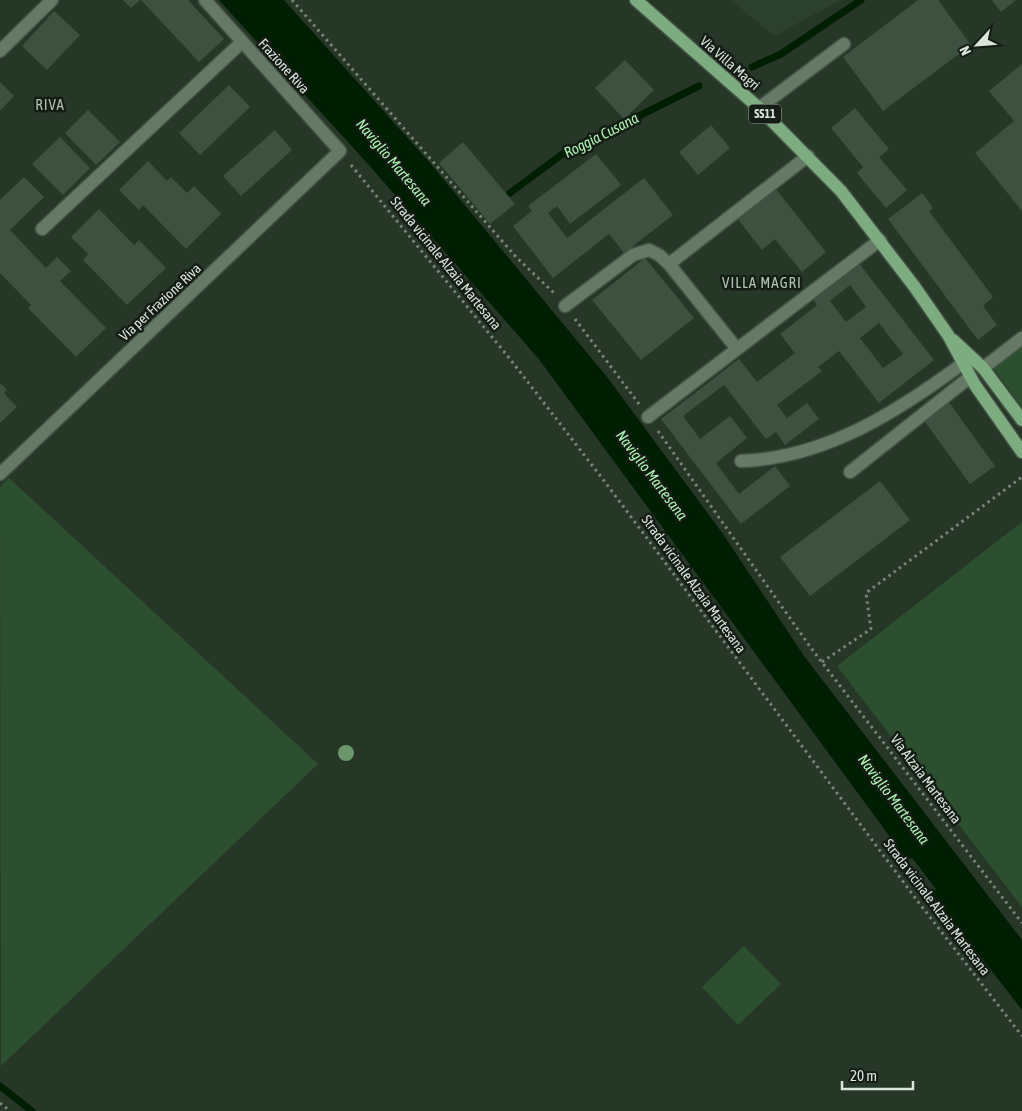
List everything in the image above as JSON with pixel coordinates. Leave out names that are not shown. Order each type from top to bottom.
[{"type":"main road","name":"Via Villa Magri","points":[[636,0],[759,108],[841,191],[880,240],[948,335],[970,377],[1022,452]]},
{"type":"main road","name":"Via Villa Magri","points":[[948,335],[983,368],[1022,420]]},
{"type":"street","points":[[0,51],[52,0]]},
{"type":"street","name":"Frazione Riva","points":[[205,0],[340,152]]},
{"type":"street","points":[[42,229],[242,42]]},
{"type":"street","points":[[759,108],[844,44]]},
{"type":"street","name":"Via per Frazione Riva","points":[[0,474],[340,152]]},
{"type":"street","points":[[669,264],[808,156]]},
{"type":"street","points":[[648,417],[880,240]]},
{"type":"street","points":[[565,306],[634,255],[644,250],[654,252],[669,264],[736,349]]},
{"type":"street","points":[[983,368],[1022,338]]},
{"type":"street","points":[[741,461],[790,456],[822,446],[898,410],[962,364]]},
{"type":"street","points":[[850,472],[970,377]]},
{"type":"path","name":"Strada vicinale Alzaia Martesana","points":[[340,152],[510,359],[605,482],[892,868],[1022,1036]]},
{"type":"path","points":[[822,662],[871,629],[866,593],[1022,477]]},
{"type":"path","name":"Via Alzaia Martesana","points":[[811,648],[1022,923]]},
{"type":"path","points":[[0,1103],[10,1111]]},
{"type":"shaded area","points":[[731,0],[841,0],[774,36]]},
{"type":"shaded area","points":[[1022,329],[1022,407],[985,357]]},
{"type":"shaded area","points":[[9,478],[318,764],[1,1066],[0,487]]},
{"type":"shaded area","points":[[1022,522],[1022,907],[837,666]]},
{"type":"shaded area","points":[[744,946],[781,984],[738,1025],[702,987]]},
{"type":"water","name":"Naviglio Martesana","points":[[219,0],[284,0],[430,163],[607,377],[723,534],[804,656],[1022,940],[1022,1010],[932,894],[936,889],[912,858],[907,860],[538,358],[367,163]]},
{"type":"building","points":[[123,0],[140,0],[131,8]]},
{"type":"building","points":[[141,0],[188,0],[224,39],[199,62]]},
{"type":"building","points":[[918,0],[938,0],[971,45],[883,111],[843,57]]},
{"type":"building","points":[[992,0],[1016,0],[1001,12]]},
{"type":"building","points":[[54,11],[80,35],[47,70],[22,46]]},
{"type":"building","points":[[625,60],[654,90],[624,119],[595,88]]},
{"type":"building","points":[[1022,64],[1022,211],[975,153],[1014,121],[989,91]]},
{"type":"building","points":[[0,82],[14,96],[0,111]]},
{"type":"building","points":[[229,85],[250,107],[200,155],[179,133]]},
{"type":"building","points":[[855,108],[889,149],[879,157],[907,190],[886,208],[857,173],[863,167],[831,128]]},
{"type":"building","points":[[88,110],[120,142],[96,165],[65,133]]},
{"type":"building","points":[[711,125],[730,148],[698,175],[679,152]]},
{"type":"building","points":[[275,130],[292,150],[241,196],[223,176]]},
{"type":"building","points":[[60,137],[90,168],[63,195],[32,164]]},
{"type":"building","points":[[463,142],[515,204],[490,224],[439,163]]},
{"type":"building","points":[[596,154],[621,185],[570,224],[557,206],[548,213],[567,238],[644,178],[673,215],[624,253],[609,234],[553,278],[513,226],[532,211],[528,206]]},
{"type":"building","points":[[148,161],[167,181],[171,177],[187,193],[194,186],[221,214],[186,249],[143,205],[139,210],[119,190]]},
{"type":"building","points":[[24,177],[44,197],[10,230],[46,268],[57,257],[71,271],[60,281],[106,328],[76,357],[28,308],[31,305],[0,273],[0,200]]},
{"type":"building","points":[[775,188],[826,252],[802,272],[775,239],[762,250],[737,218]]},
{"type":"building","points":[[922,193],[933,208],[929,211],[993,297],[983,306],[997,325],[978,340],[888,219]]},
{"type":"building","points":[[99,209],[134,245],[139,240],[166,268],[127,305],[83,260],[88,254],[71,237]]},
{"type":"building","points":[[645,258],[694,318],[641,360],[592,300]]},
{"type":"building","points":[[858,262],[934,360],[879,403],[839,351],[818,367],[822,371],[777,405],[787,418],[807,403],[819,419],[785,445],[776,432],[766,439],[724,385],[683,416],[700,439],[730,416],[747,438],[716,463],[739,494],[775,466],[790,486],[741,524],[661,419],[739,359],[757,382],[795,353],[780,334],[817,305],[812,298]],"holes":[[[850,285],[866,307],[846,322],[830,301]],[[879,323],[903,354],[883,368],[860,338]]]},
{"type":"building","points":[[0,383],[7,390],[4,393],[17,407],[0,423]]},
{"type":"building","points":[[948,401],[995,466],[970,484],[923,419]]},
{"type":"building","points":[[880,481],[910,520],[810,596],[780,557]]},
{"type":"waterway","name":"Roggia Cusana","points":[[752,67],[781,54],[861,0]]},
{"type":"waterway","name":"Roggia Cusana","points":[[510,193],[561,155],[699,86]]},
{"type":"waterway","points":[[0,1086],[32,1111]]},
{"type":"district","name":"RIVA","points":[[50,104]]},
{"type":"district","name":"VILLA MAGRI","points":[[762,282]]}]
